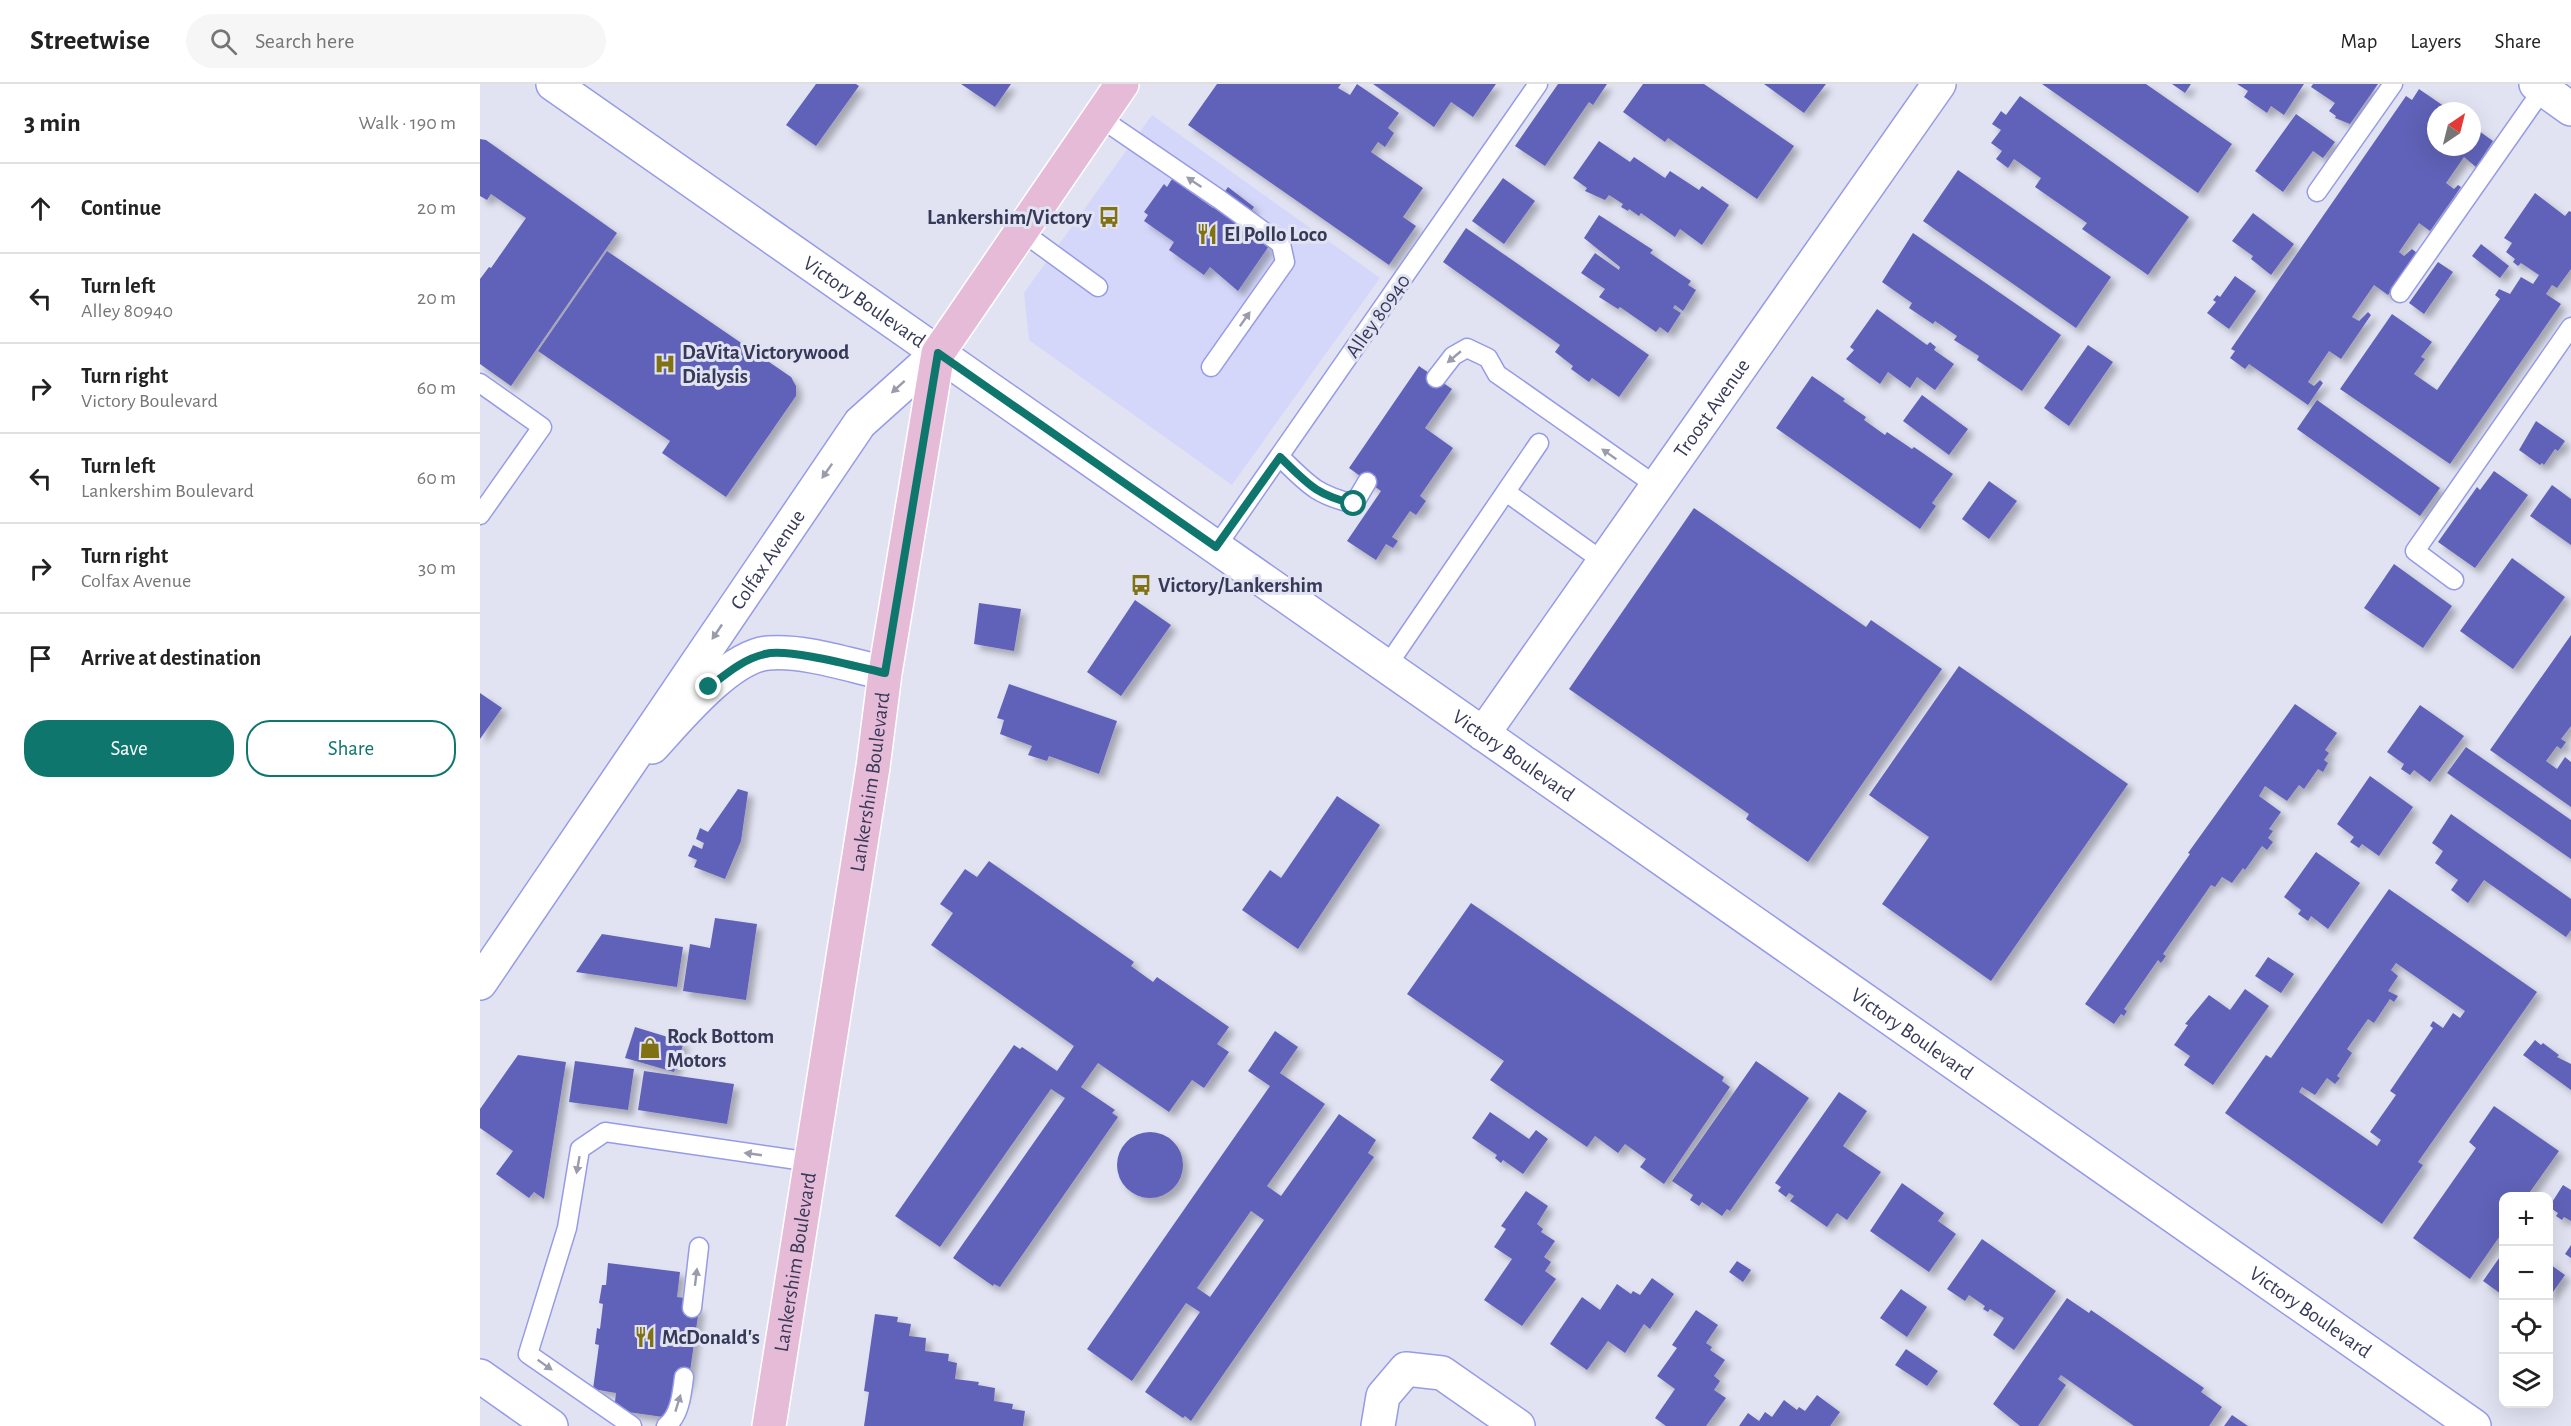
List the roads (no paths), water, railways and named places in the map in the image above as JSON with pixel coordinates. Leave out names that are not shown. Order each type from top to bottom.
[{"type":"main road","name":"Victory Boulevard","points":[[553,84],[2474,1426]]},
{"type":"main road","name":"Lankershim Boulevard","points":[[769,1426],[873,767],[885,673],[938,353],[1122,84]]},
{"type":"main road","name":"Troost Avenue","points":[[1483,734],[1938,84]]},
{"type":"main road","points":[[2539,86],[2571,109]]},
{"type":"main road","name":"Colfax Avenue","points":[[480,983],[860,423],[938,353]]},
{"type":"main road","name":"Colfax Avenue","points":[[617,783],[709,687],[736,666],[766,653],[798,655],[885,673]]},
{"type":"main road","points":[[1378,1426],[1383,1396],[1406,1369],[1442,1373],[1518,1426]]},
{"type":"main road","points":[[480,1376],[551,1426]]},
{"type":"lane","name":"Alley 80940","points":[[1216,547],[1538,84]]},
{"type":"lane","points":[[2317,192],[2393,84]]},
{"type":"lane","points":[[2400,293],[2539,86]]},
{"type":"lane","points":[[1099,117],[1281,244],[1285,262],[1211,367]]},
{"type":"lane","points":[[1021,231],[1098,287]]},
{"type":"lane","points":[[2454,580],[2415,551],[2571,327]]},
{"type":"lane","points":[[1436,378],[1453,356],[1467,348],[1488,358],[1497,375],[1658,487]]},
{"type":"lane","points":[[480,383],[542,427],[480,515]]},
{"type":"lane","points":[[1387,666],[1539,443]]},
{"type":"lane","points":[[1280,457],[1311,487],[1327,497],[1354,504],[1367,482]]},
{"type":"lane","points":[[1506,492],[1604,562]]},
{"type":"lane","points":[[633,1426],[528,1354],[567,1228],[580,1149],[605,1132],[811,1162]]},
{"type":"lane","points":[[692,1308],[699,1247]]},
{"type":"lane","points":[[666,1426],[678,1409],[684,1377]]},
{"type":"place","name":"Lankershim/Victory","points":[[1109,217]]},
{"type":"place","name":"El Pollo Loco","points":[[1207,234]]},
{"type":"place","name":"DaVita Victorywood Dialysis","points":[[665,364]]},
{"type":"place","name":"Victory/Lankershim","points":[[1141,585]]},
{"type":"place","name":"Rock Bottom Motors","points":[[650,1048]]},
{"type":"place","name":"McDonald's","points":[[645,1337]]}]
